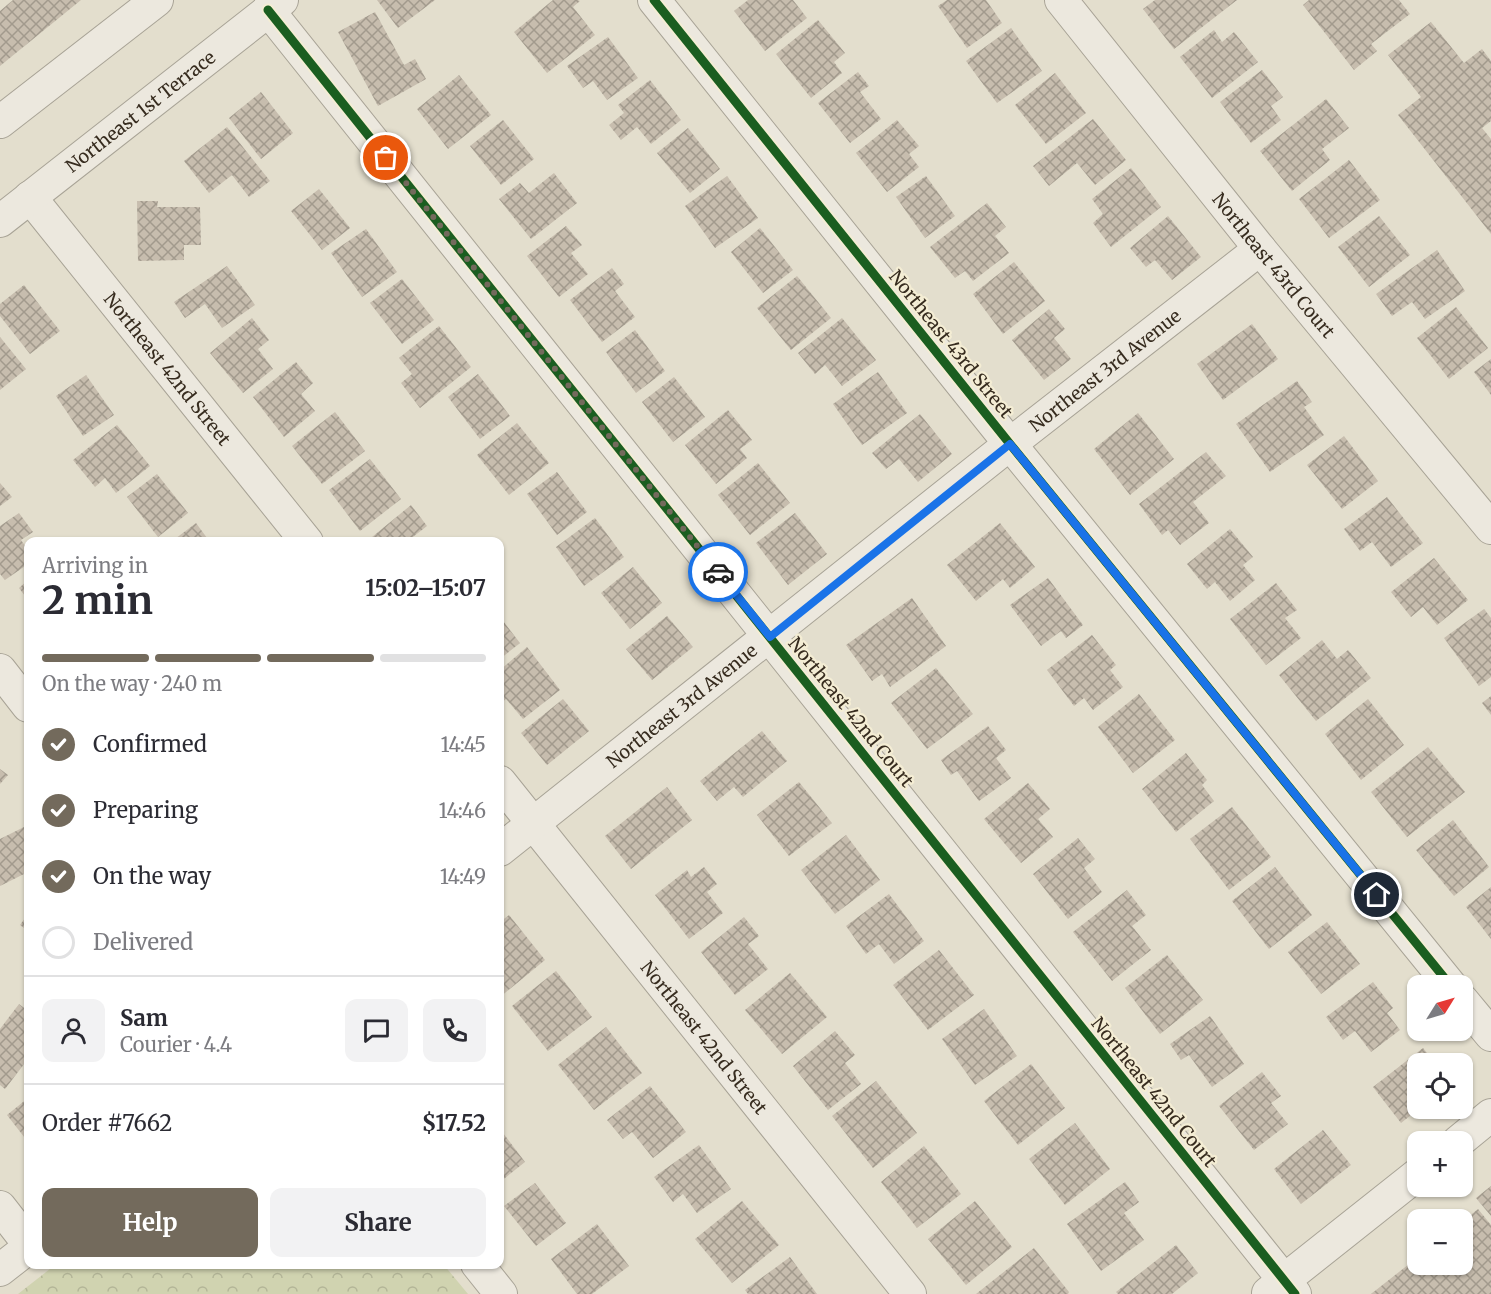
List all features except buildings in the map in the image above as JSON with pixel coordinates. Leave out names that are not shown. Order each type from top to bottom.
[{"type":"street","points":[[0,122],[157,0]]},
{"type":"street","name":"Northeast 43rd Street","points":[[654,0],[1010,444],[1441,975]]},
{"type":"street","name":"Northeast 43rd Court","points":[[1061,0],[1260,249],[1491,528]]},
{"type":"street","name":"Northeast 1st Terrace","points":[[0,221],[275,5]]},
{"type":"street","name":"Northeast 42nd Court","points":[[275,5],[1282,1290]]},
{"type":"street","name":"Northeast 42nd Street","points":[[30,197],[303,537]]},
{"type":"street","name":"Northeast 3rd Avenue","points":[[504,847],[1010,444],[1260,249]]},
{"type":"street","points":[[0,670],[24,701]]},
{"type":"street","name":"Northeast 42nd Street","points":[[504,787],[910,1294]]},
{"type":"street","points":[[1473,1013],[1491,1035]]},
{"type":"street","points":[[1471,1131],[1491,1115]]},
{"type":"street","points":[[1282,1290],[1407,1183]]},
{"type":"street","points":[[0,1207],[24,1237]]},
{"type":"street","points":[[0,1270],[24,1251]]},
{"type":"street","points":[[481,1269],[501,1294]]},
{"type":"green space","points":[[50,1269],[447,1269],[468,1294],[18,1294]]},
{"type":"cycle path","points":[[654,0],[1010,444],[1442,975]]},
{"type":"cycle path","points":[[268,10],[1295,1294]]},
{"type":"way so far","points":[[386,158],[718,572]]},
{"type":"route","points":[[718,572],[770,637],[1010,444],[1377,895]]}]
